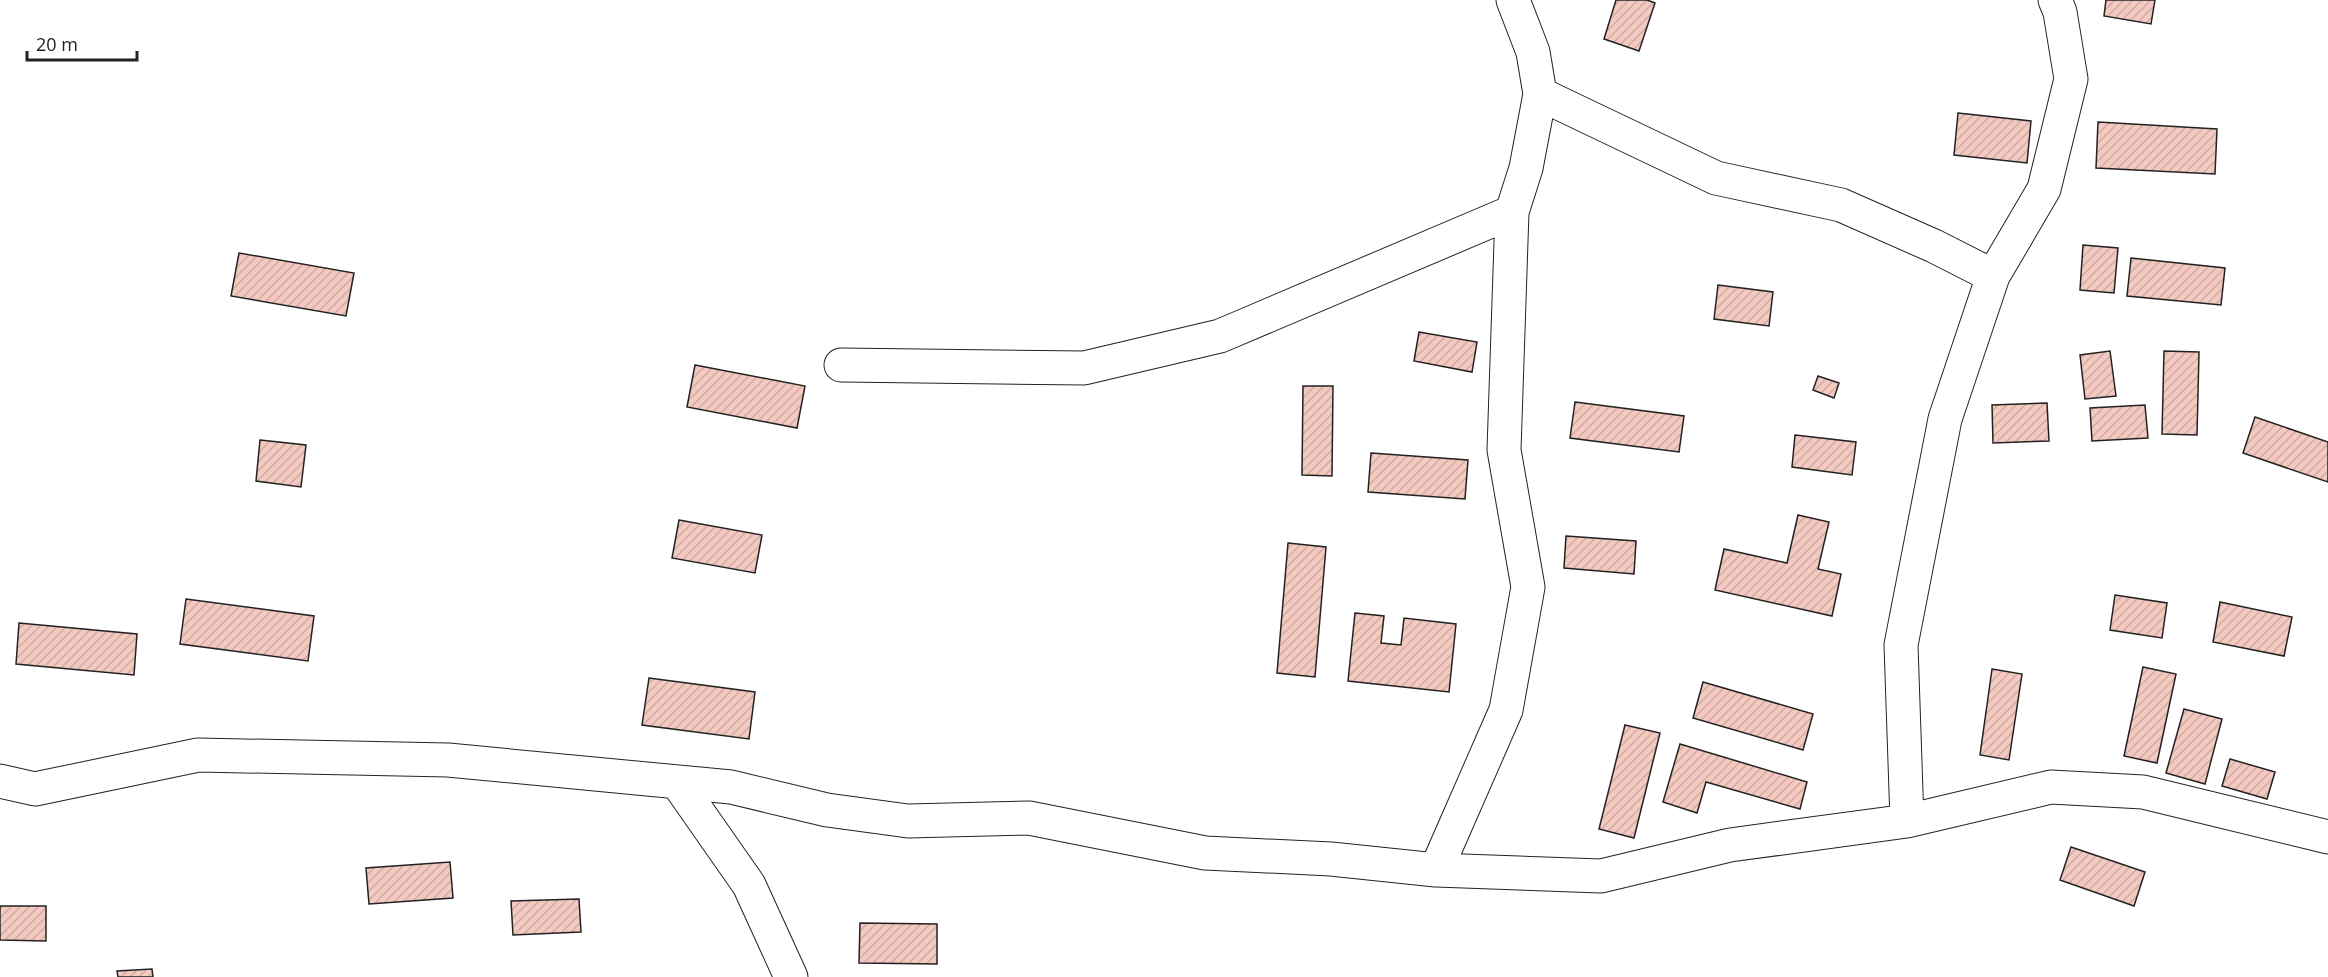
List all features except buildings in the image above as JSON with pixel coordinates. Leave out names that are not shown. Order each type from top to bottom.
[{"type":"street","points":[[1436,870],[1506,710],[1528,587],[1504,450],[1512,212],[1526,168],[1540,94],[1533,52],[1513,0]]},
{"type":"street","points":[[1907,820],[1901,645],[1945,419],[1993,276],[2044,189],[2071,80],[2060,12],[2055,0]]},
{"type":"street","points":[[1540,94],[1716,178],[1841,205],[1934,246],[1993,276]]},
{"type":"street","points":[[842,365],[1084,368],[1220,336],[1512,212]]},
{"type":"street","points":[[0,781],[35,789],[198,755],[448,760],[731,788],[827,810],[908,821],[1029,818],[1205,854],[1331,859],[1436,870],[1601,876],[1730,845],[1907,820],[2051,787],[2143,792],[2328,837]]},
{"type":"street","points":[[677,782],[749,885],[791,977]]}]
